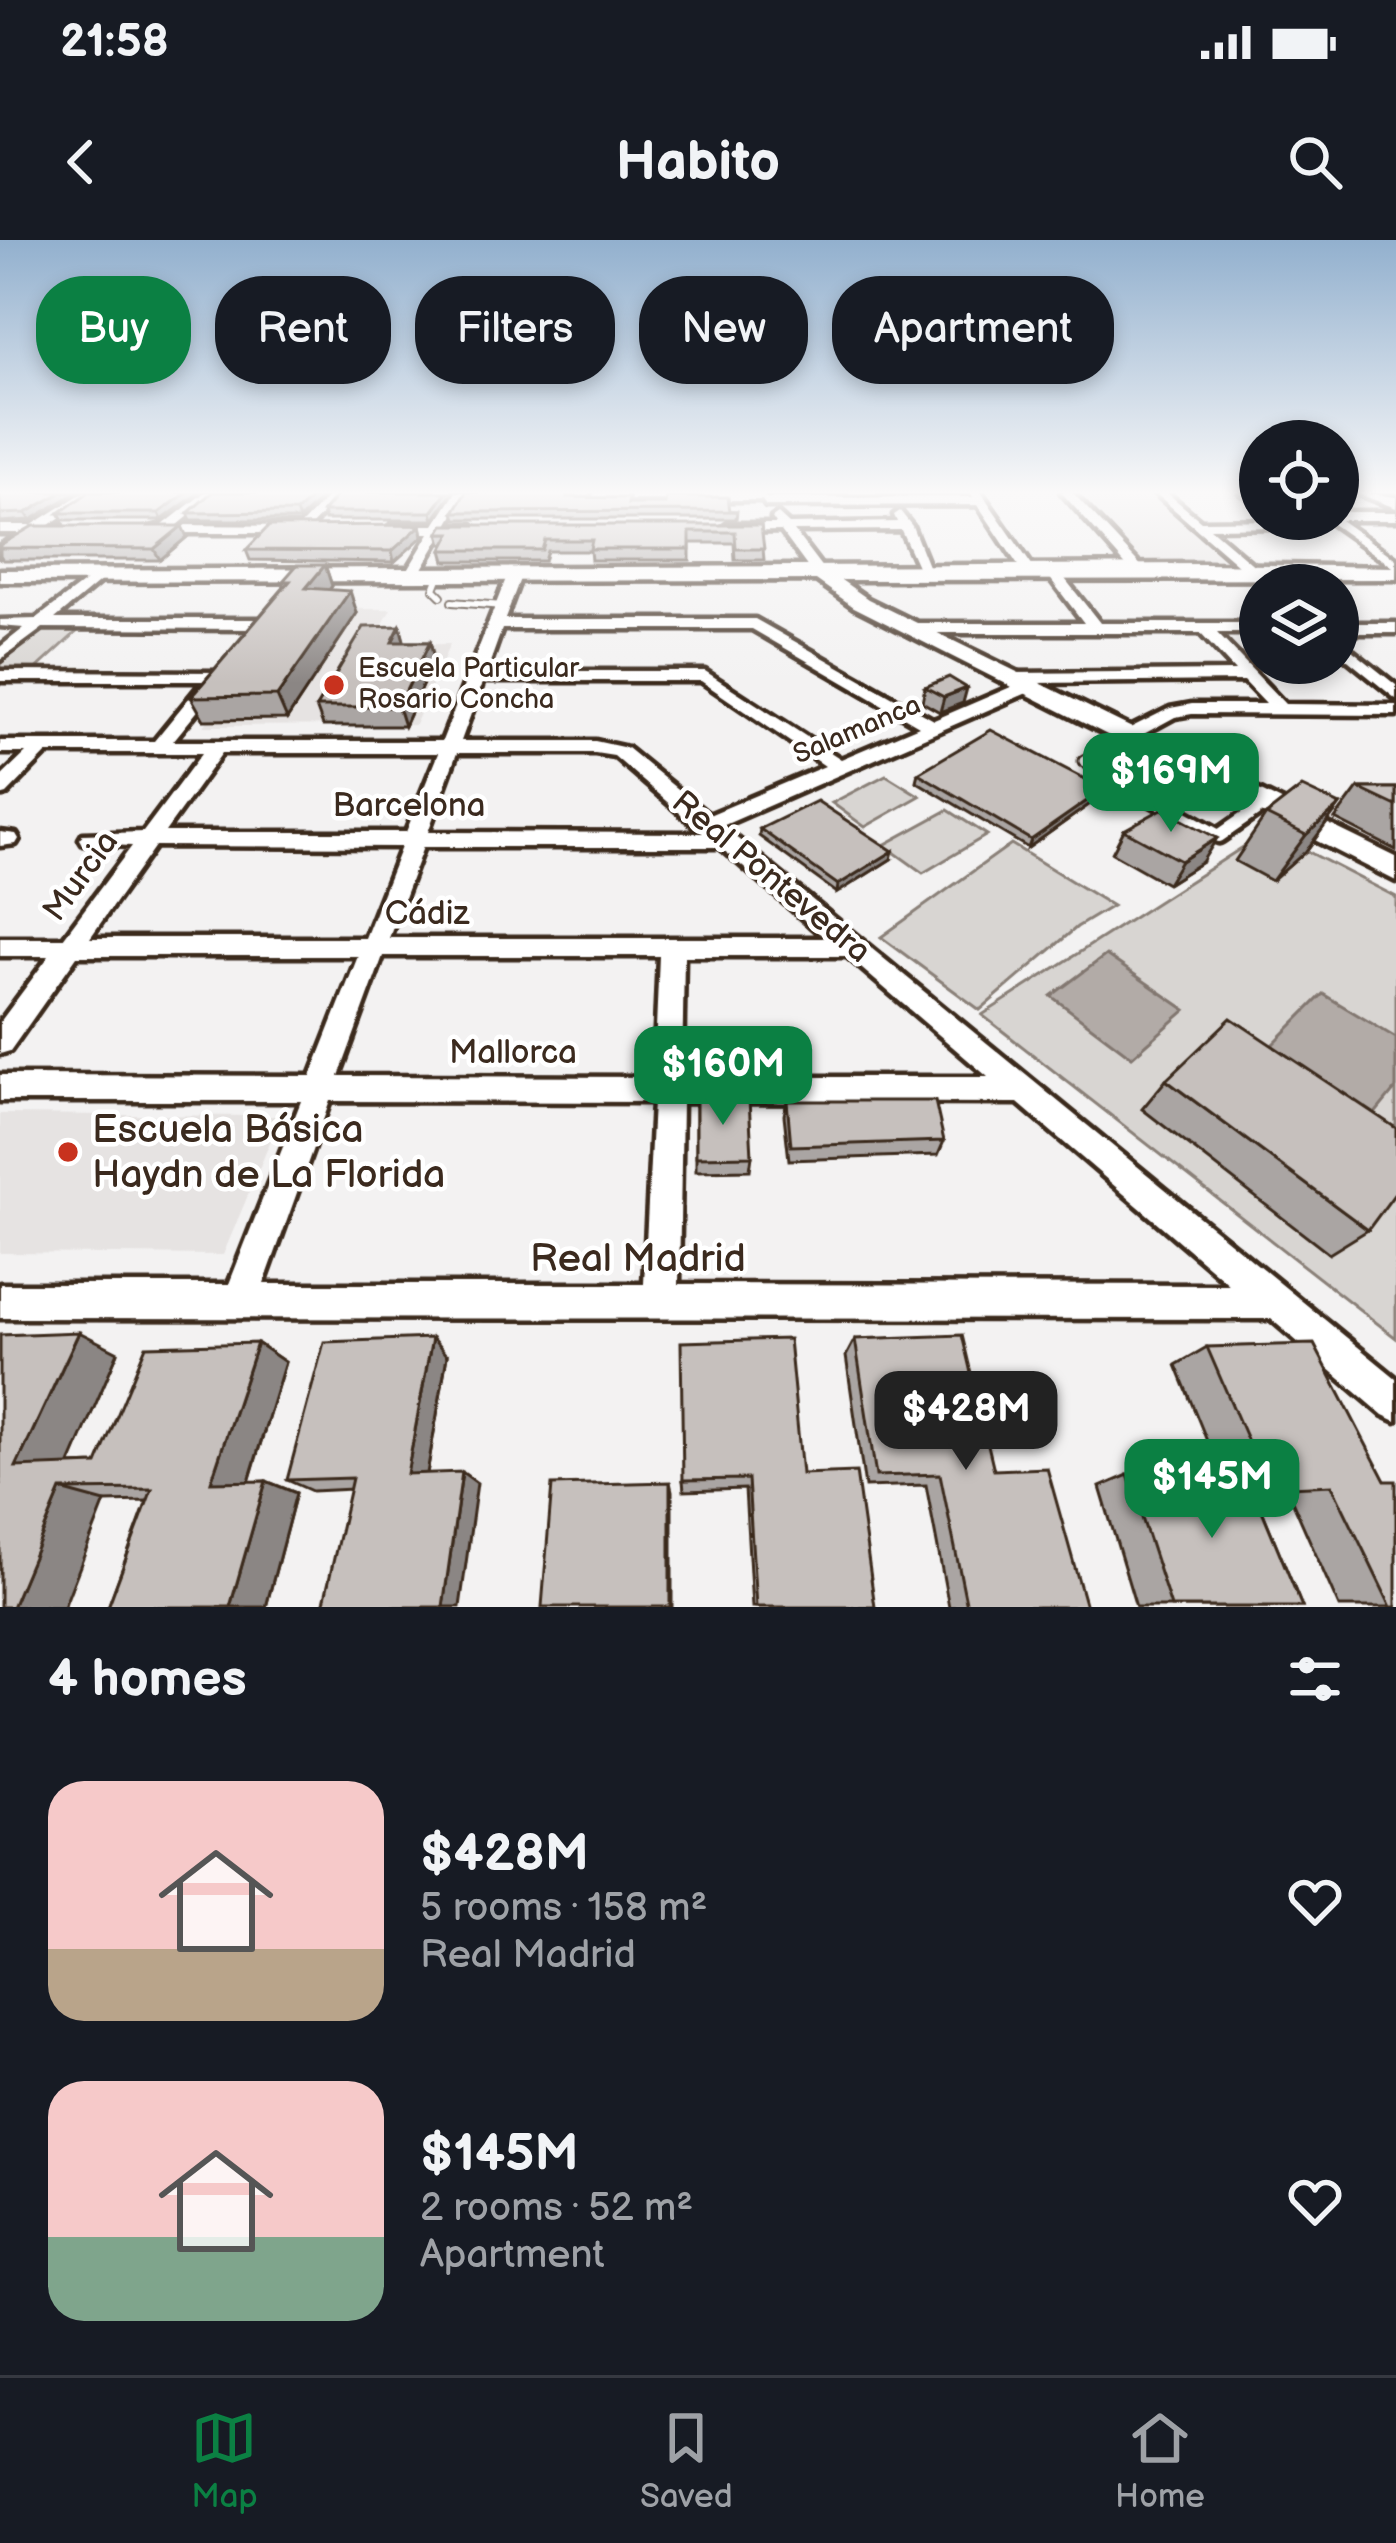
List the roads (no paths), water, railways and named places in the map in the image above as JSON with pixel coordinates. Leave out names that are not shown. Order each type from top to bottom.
[{"type":"street","points":[[413,572],[423,556]]},
{"type":"street","points":[[806,556],[843,593],[1396,870]]},
{"type":"street","points":[[919,556],[927,573]]},
{"type":"street","points":[[1018,556],[1030,573]]},
{"type":"street","points":[[1124,556],[1139,573]]},
{"type":"street","points":[[1359,572],[1396,569]]},
{"type":"street","points":[[0,572],[1239,575]]},
{"type":"street","points":[[0,572],[298,576],[413,572],[440,586],[514,576],[819,573]]},
{"type":"street","points":[[1053,573],[1096,628]]},
{"type":"street","points":[[0,655],[98,576]]},
{"type":"street","points":[[285,593],[298,576]]},
{"type":"street","points":[[239,1301],[514,576]]},
{"type":"street","points":[[499,615],[755,624],[933,727]]},
{"type":"street","points":[[5,623],[265,617],[245,641]]},
{"type":"street","points":[[911,628],[1239,628]]},
{"type":"street","points":[[1204,628],[1239,665]]},
{"type":"street","points":[[1359,628],[1396,628]]},
{"type":"street","points":[[159,747],[231,659]]},
{"type":"street","points":[[1359,662],[1396,694]]},
{"type":"street","points":[[0,676],[217,676]]},
{"type":"street","points":[[476,676],[705,676],[840,767]]},
{"type":"street","points":[[1020,682],[1239,676]]},
{"type":"street","name":"Salamanca","points":[[717,832],[840,767],[1020,682]]},
{"type":"street","points":[[1257,684],[1280,710]]},
{"type":"street","points":[[1129,736],[1184,710],[1396,710]]},
{"type":"street","name":"Real Pontevedra","points":[[0,747],[613,749],[1396,1402]]},
{"type":"street","points":[[0,790],[42,747]]},
{"type":"street","name":"Murcia","points":[[0,1043],[216,747]]},
{"type":"street","points":[[1265,804],[1309,804]]},
{"type":"street","name":"Barcelona","points":[[91,839],[414,839],[717,832]]},
{"type":"street","name":"Cádiz","points":[[0,947],[854,947]]},
{"type":"street","points":[[661,1301],[672,947]]},
{"type":"street","name":"Mallorca","points":[[0,1088],[1025,1090]]},
{"type":"street","name":"Real Madrid","points":[[0,1301],[1277,1302]]},
{"type":"lane","points":[[452,602],[499,615]]},
{"type":"lane","points":[[1129,736],[1084,761],[1219,836],[1265,804]]},
{"type":"place","name":"Escuela Particular Rosario Concha","points":[[334,685]]},
{"type":"place","name":"Escuela Básica Haydn de La Florida","points":[[68,1152]]}]
